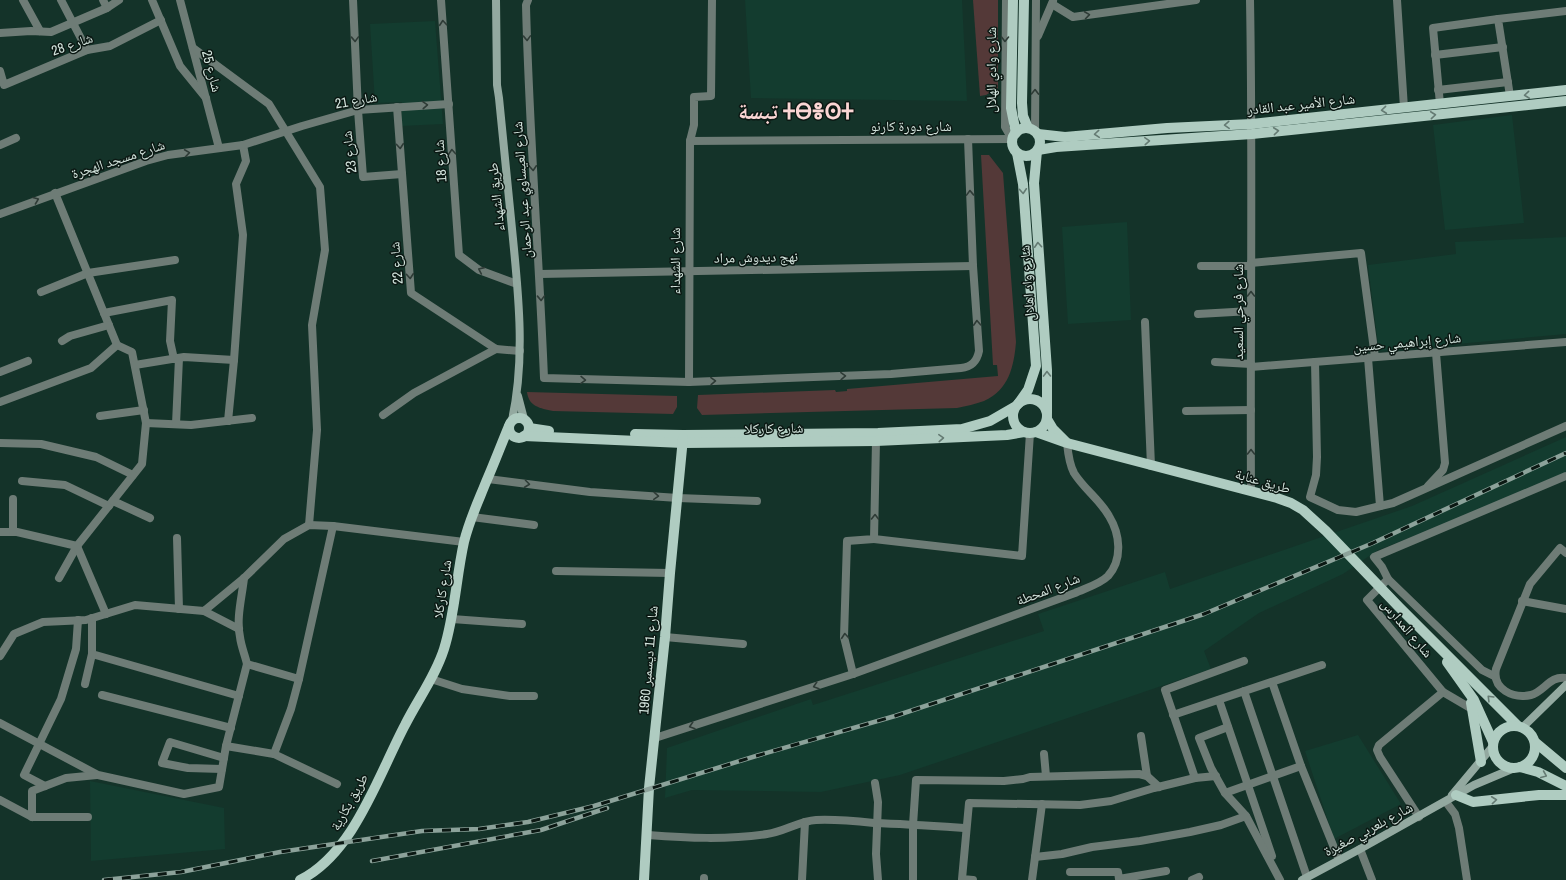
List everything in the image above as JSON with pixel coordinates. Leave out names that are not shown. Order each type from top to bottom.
[{"type":"main road","name":"طريق الشهداء","points":[[496,0],[497,85],[517,284],[520,351],[517,392]]},
{"type":"main road","name":"شارع وادي الهلال","points":[[1013,0],[1011,108],[1014,136]]},
{"type":"main road","points":[[1024,0],[1023,116],[1033,131],[1040,142],[1038,150],[1034,154],[1025,156],[1017,153],[1013,147],[1014,136],[1023,128],[1033,131]]},
{"type":"main road","name":"شارع الأمير عبد القادر","points":[[1033,131],[1065,137],[1167,128],[1252,129],[1404,108],[1566,90]]},
{"type":"main road","name":"شارع الأمير عبد القادر","points":[[1038,150],[1056,147],[1566,101]]},
{"type":"main road","name":"شارع واد اهلال","points":[[1038,150],[1034,183],[1047,370],[1047,416]]},
{"type":"main road","name":"شارع واد اهلال","points":[[1017,153],[1023,184],[1036,366],[1028,390],[1017,405]]},
{"type":"main road","points":[[517,392],[510,423],[512,435],[515,437],[525,430]]},
{"type":"main road","points":[[517,392],[525,430]]},
{"type":"main road","points":[[1047,416],[1043,427],[1030,433],[1019,430],[1013,416],[1017,405],[1028,399],[1038,401],[1042,404],[1053,429],[1067,444]]},
{"type":"main road","name":"شارع كاركلا","points":[[683,439],[962,429],[990,421],[1017,405]]},
{"type":"main road","name":"شارع كاركلا","points":[[406,724],[432,679],[444,651],[452,619],[464,542],[472,516],[510,423],[518,418],[525,430],[683,439],[876,441],[1030,433]]},
{"type":"main road","points":[[496,455],[525,430]]},
{"type":"main road","name":"طريق عنابة","points":[[1030,433],[1067,444],[1251,491],[1291,503],[1303,510],[1326,531],[1399,607],[1520,727]]},
{"type":"main road","name":"شارع 11 ديسمبر 1960","points":[[644,880],[648,834],[649,788],[665,637],[683,439]]},
{"type":"main road","name":"طريق عنابة","points":[[1427,635],[1468,691],[1482,717],[1493,744]]},
{"type":"main road","points":[[1520,727],[1566,686]]},
{"type":"main road","points":[[1468,691],[1481,762]]},
{"type":"main road","name":"طريق بكارية","points":[[300,880],[327,860],[348,836],[358,820],[406,724]]},
{"type":"main road","points":[[1516,768],[1531,759],[1535,751],[1534,742],[1530,733],[1520,727],[1507,727],[1498,732],[1493,744],[1496,758],[1500,763],[1516,768],[1538,772],[1566,786]]},
{"type":"main road","points":[[1534,742],[1566,768]]},
{"type":"main road","name":"شارع بلعربي صغيرة","points":[[1446,802],[1481,762],[1493,744]]},
{"type":"main road","name":"شارع بلعربي صغيرة","points":[[1304,878],[1419,817],[1456,795],[1486,780],[1516,768]]},
{"type":"main road","points":[[1456,795],[1474,802],[1539,795],[1566,795]]},
{"type":"street","points":[[23,0],[40,31]]},
{"type":"street","points":[[61,0],[88,50]]},
{"type":"street","points":[[0,33],[31,30],[51,32],[73,23],[105,4],[119,0]]},
{"type":"street","points":[[152,0],[180,66],[206,98]]},
{"type":"street","name":"شارع 25","points":[[180,0],[219,148]]},
{"type":"street","points":[[353,0],[358,110]]},
{"type":"street","name":"شارع 18","points":[[441,0],[459,255],[479,270],[517,284]]},
{"type":"street","name":"شارع العيساوي عبد الرحمان","points":[[528,0],[526,5],[528,95],[540,274],[544,378],[689,382]]},
{"type":"street","name":"شارع الشهداء","points":[[689,382],[690,141],[694,125],[694,97],[711,96],[712,0]]},
{"type":"street","name":"شارع وادي الهلال","points":[[1006,0],[1005,127],[1014,136]]},
{"type":"street","points":[[1033,131],[1036,0]]},
{"type":"street","points":[[1036,40],[1053,2],[1073,17],[1196,0]]},
{"type":"street","name":"شارع فرحي السعيد","points":[[1250,0],[1252,129],[1251,491]]},
{"type":"street","points":[[1397,0],[1404,108]]},
{"type":"street","points":[[1440,104],[1433,28],[1566,11]]},
{"type":"street","points":[[1498,19],[1510,96]]},
{"type":"street","name":"شارع 28","points":[[0,74],[4,85],[88,50],[110,46],[160,20]]},
{"type":"street","points":[[1436,55],[1502,47]]},
{"type":"street","points":[[193,48],[269,104],[320,187],[325,250],[312,325],[317,430],[309,525]]},
{"type":"street","points":[[1438,90],[1508,82]]},
{"type":"street","name":"شارع 21","points":[[270,137],[358,110],[449,104]]},
{"type":"street","name":"شارع 22","points":[[397,107],[411,293],[496,349],[520,351]]},
{"type":"street","name":"شارع 23","points":[[358,110],[363,177],[402,174]]},
{"type":"street","name":"شارع دورة كارنو","points":[[690,141],[968,139],[1014,136]]},
{"type":"street","name":"شارع مسجد الهجرة","points":[[0,214],[146,161],[168,155],[243,145],[270,137]]},
{"type":"street","points":[[0,145],[16,138]]},
{"type":"street","points":[[689,382],[891,374],[961,368],[971,365],[975,361],[979,350],[973,266],[968,139]]},
{"type":"street","points":[[228,421],[243,235],[236,184],[246,161],[243,145]]},
{"type":"street","points":[[55,194],[117,345],[132,352],[146,423],[142,464],[77,546],[59,578]]},
{"type":"street","points":[[1201,266],[1251,265],[1361,253],[1371,358],[1380,506]]},
{"type":"street","points":[[41,292],[88,273],[175,260]]},
{"type":"street","name":"نهج ديدوش مراد","points":[[540,274],[973,266]]},
{"type":"street","points":[[104,313],[172,300],[170,341],[176,358],[176,424]]},
{"type":"street","points":[[1198,314],[1251,311]]},
{"type":"street","points":[[1146,322],[1151,466]]},
{"type":"street","points":[[62,341],[70,336],[109,325]]},
{"type":"street","name":"شارع إبراهيمي حسين","points":[[1215,362],[1251,366],[1566,342]]},
{"type":"street","points":[[0,402],[91,368],[117,345]]},
{"type":"street","points":[[383,415],[414,393],[496,349]]},
{"type":"street","points":[[1426,488],[1443,470],[1445,463],[1436,352]]},
{"type":"street","points":[[135,365],[184,357],[234,360]]},
{"type":"street","points":[[0,372],[28,362]]},
{"type":"street","points":[[1315,362],[1317,457],[1316,475],[1310,497],[1338,510],[1356,512],[1393,503],[1566,426]]},
{"type":"street","points":[[100,416],[144,410]]},
{"type":"street","points":[[1186,411],[1251,410]]},
{"type":"street","points":[[146,423],[191,425],[252,418]]},
{"type":"street","points":[[853,674],[844,637],[847,542],[874,538],[1022,556],[1030,433]]},
{"type":"street","points":[[874,538],[876,441]]},
{"type":"street","points":[[0,443],[41,444],[96,457],[134,475]]},
{"type":"street","name":"شارع المحطة","points":[[655,738],[853,674],[1076,593],[1092,586],[1107,576],[1117,563],[1119,543],[1109,516],[1074,473],[1068,458],[1067,444]]},
{"type":"street","name":"شارع المدارس","points":[[1443,692],[1367,600],[1388,579],[1374,556],[1566,476]]},
{"type":"street","points":[[488,479],[590,492],[678,498],[757,501]]},
{"type":"street","points":[[22,481],[65,485],[150,518]]},
{"type":"street","points":[[13,499],[13,532]]},
{"type":"street","points":[[472,516],[534,525]]},
{"type":"street","points":[[204,611],[244,578],[284,539],[309,525],[333,526],[464,542]]},
{"type":"street","points":[[274,754],[291,709],[299,679],[333,526]]},
{"type":"street","points":[[0,532],[13,532],[77,546]]},
{"type":"street","points":[[177,538],[179,609]]},
{"type":"street","points":[[77,546],[106,614]]},
{"type":"street","points":[[1566,553],[1560,548],[1530,584],[1494,676],[1496,683],[1501,688],[1514,694],[1525,696],[1532,695],[1556,678],[1566,678]]},
{"type":"street","points":[[556,571],[670,573]]},
{"type":"street","points":[[0,723],[98,775],[184,794],[219,787],[226,746],[247,664],[239,629],[240,604],[244,578]]},
{"type":"street","points":[[1388,579],[1482,670],[1494,676]]},
{"type":"street","points":[[1522,602],[1566,609]]},
{"type":"street","points":[[0,656],[14,634],[43,622],[92,618],[135,605],[204,611],[239,629]]},
{"type":"street","points":[[85,684],[92,654],[92,618]]},
{"type":"street","points":[[452,619],[522,624]]},
{"type":"street","points":[[45,786],[24,775],[61,699],[76,649],[78,620]]},
{"type":"street","points":[[665,637],[743,644]]},
{"type":"street","points":[[92,654],[239,696]]},
{"type":"street","points":[[1195,778],[1164,690],[1244,661]]},
{"type":"street","points":[[247,664],[299,679]]},
{"type":"street","points":[[1174,715],[1322,665]]},
{"type":"street","points":[[432,679],[462,689],[510,696],[534,696]]},
{"type":"street","points":[[1272,682],[1300,766],[1339,860]]},
{"type":"street","points":[[1244,691],[1274,776],[1304,878]]},
{"type":"street","points":[[1419,817],[1380,757],[1377,750],[1379,745],[1443,692],[1472,709]]},
{"type":"street","points":[[102,695],[231,728]]},
{"type":"street","points":[[1219,700],[1280,879]]},
{"type":"street","points":[[1228,727],[1199,738],[1210,768],[1225,793],[1246,816],[1280,879]]},
{"type":"street","points":[[1141,736],[1147,776]]},
{"type":"street","points":[[222,769],[188,768],[162,763],[170,742],[224,758]]},
{"type":"street","points":[[226,746],[274,754],[337,784]]},
{"type":"street","points":[[1044,754],[1046,776]]},
{"type":"street","points":[[1225,793],[1300,766]]},
{"type":"street","points":[[913,880],[913,825],[916,780],[1004,781],[1023,779],[1030,776],[1139,774],[1147,776],[1159,787]]},
{"type":"street","points":[[32,817],[32,791],[66,778],[98,775]]},
{"type":"street","points":[[973,880],[962,879],[969,803],[1080,805],[1111,801],[1195,778],[1216,776]]},
{"type":"street","points":[[875,783],[878,802],[876,823],[878,880]]},
{"type":"street","points":[[0,800],[32,817],[88,817]]},
{"type":"street","points":[[1446,802],[1455,814],[1459,828],[1467,880]]},
{"type":"street","points":[[1032,880],[1042,804]]},
{"type":"street","points":[[1035,857],[1062,854],[1092,847],[1126,844],[1221,825],[1246,816]]},
{"type":"street","points":[[648,834],[692,838],[748,836],[783,831],[806,822],[816,820],[841,820],[966,828]]},
{"type":"street","points":[[802,880],[806,822]]},
{"type":"street","points":[[1360,849],[1372,880]]},
{"type":"street","points":[[1070,872],[1118,872],[1119,880],[1166,871]]},
{"type":"shaded area","points":[[745,0],[962,0],[967,101],[751,98]]},
{"type":"shaded area","points":[[973,0],[998,0],[998,88],[986,95],[980,96]]},
{"type":"shaded area","points":[[435,21],[443,124],[401,126],[402,102],[375,103],[370,24]]},
{"type":"shaded area","points":[[1512,115],[1524,223],[1445,230],[1433,125]]},
{"type":"shaded area","points":[[981,155],[989,155],[1003,173],[1016,342],[1012,368],[1005,384],[999,391],[984,401],[957,408],[702,415],[697,408],[698,395],[835,390],[836,392],[847,391],[847,389],[998,376],[997,365],[993,365]]},
{"type":"shaded area","points":[[1127,222],[1131,320],[1068,324],[1062,227]]},
{"type":"shaded area","points":[[1566,237],[1566,334],[1379,351],[1368,265],[1456,254],[1455,242]]},
{"type":"shaded area","points":[[527,392],[677,396],[677,407],[673,414],[553,411],[540,408],[533,404],[528,397]]},
{"type":"shaded area","points":[[1566,437],[1566,478],[1378,550],[1343,574],[1259,613],[1204,651],[1211,669],[900,775],[821,792],[692,790],[665,798],[667,748],[811,699],[813,705],[1044,631],[1038,614],[1165,572],[1170,589],[1412,506]]},
{"type":"shaded area","points":[[1358,735],[1401,804],[1334,839],[1305,751]]},
{"type":"shaded area","points":[[90,781],[224,808],[225,849],[91,861]]},
{"type":"railway","points":[[104,880],[181,872],[280,852],[422,831],[479,829],[528,822],[594,806],[756,756],[895,716],[1204,614],[1373,543],[1566,453]]},
{"type":"railway","points":[[372,861],[541,830],[607,808]]},
{"type":"district","name":"تبسة ⵜⴱⴻⵙⵜ","points":[[796,111]]}]
